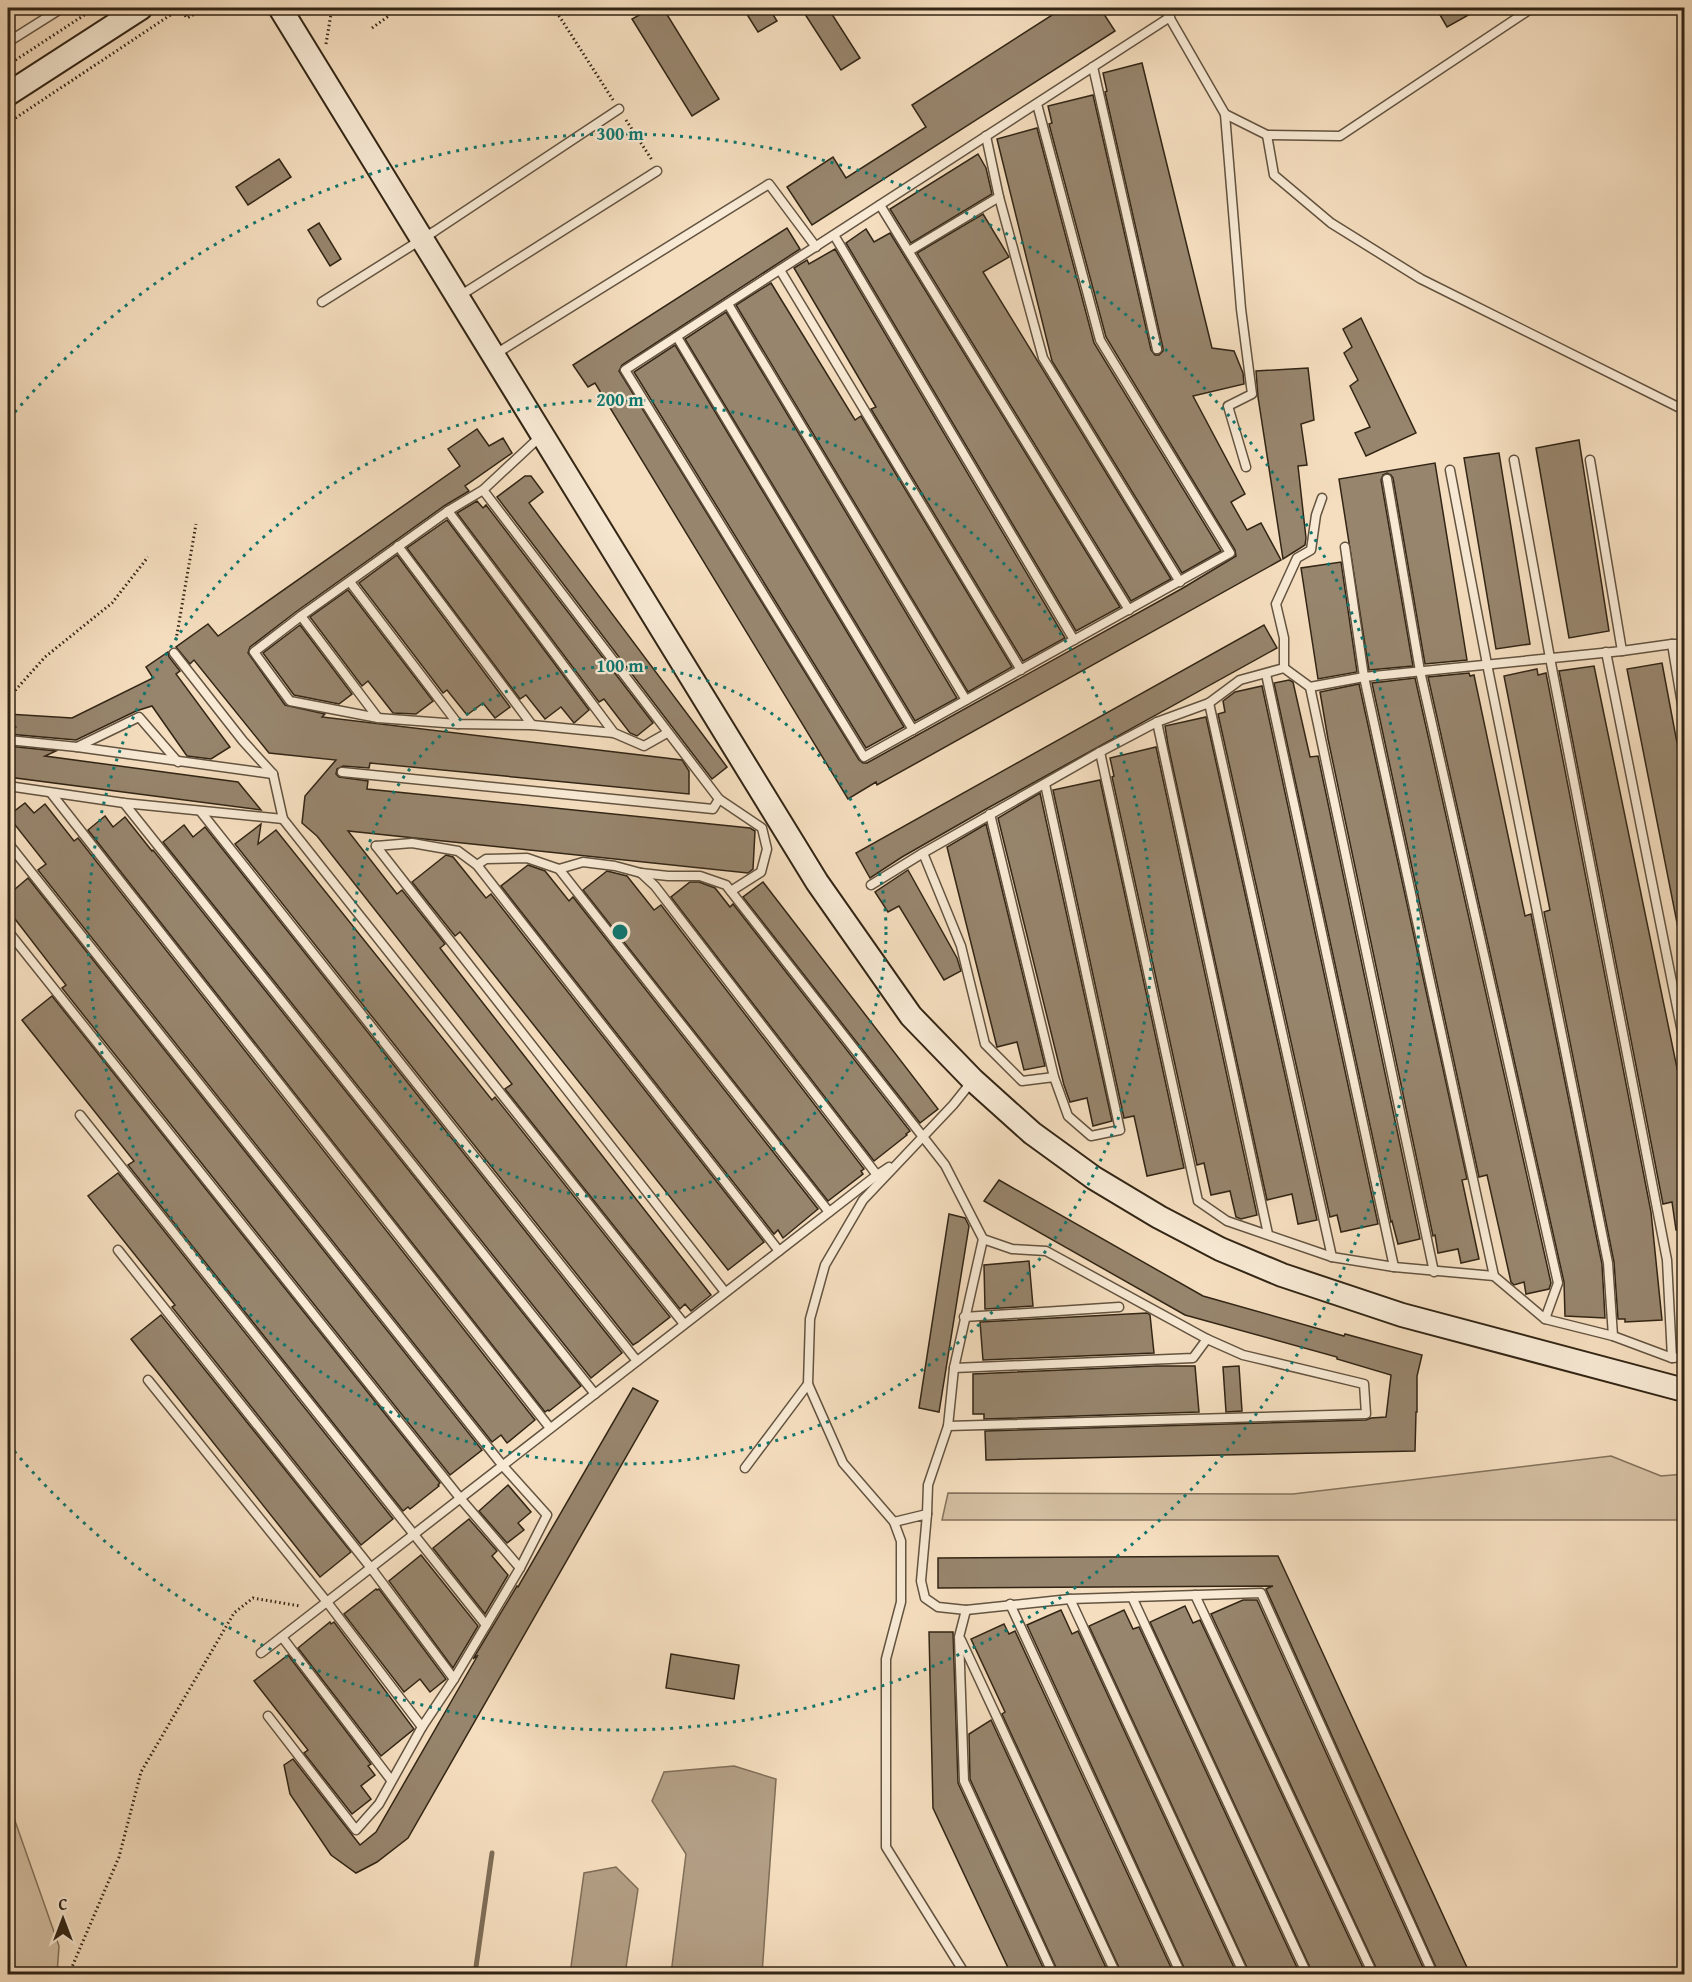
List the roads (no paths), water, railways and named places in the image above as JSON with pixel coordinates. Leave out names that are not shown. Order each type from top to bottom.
[{"type":"main road","points":[[8,94],[141,8]]},
{"type":"main road","points":[[280,8],[818,882],[911,1016],[973,1080],[1032,1133],[1094,1178],[1159,1217],[1220,1249],[1282,1275],[1401,1315],[1684,1390]]},
{"type":"lane","points":[[8,42],[62,8]]},
{"type":"lane","points":[[1164,8],[1225,114],[1241,309],[1252,394],[1228,406],[1246,467]]},
{"type":"lane","points":[[1225,114],[1267,135],[1340,136],[1532,8]]},
{"type":"lane","points":[[1037,104],[1100,340],[1230,554],[864,757],[625,370],[1170,17]]},
{"type":"lane","points":[[1093,67],[1156,349]]},
{"type":"lane","points":[[322,302],[422,240],[619,109]]},
{"type":"lane","points":[[1267,135],[1274,175],[1331,223],[1421,279],[1684,410]]},
{"type":"lane","points":[[986,136],[999,197],[1043,358],[1179,582]]},
{"type":"lane","points":[[458,297],[656,168]]},
{"type":"lane","points":[[493,355],[769,184],[816,247]]},
{"type":"lane","points":[[909,251],[999,197]]},
{"type":"lane","points":[[880,205],[1129,610]]},
{"type":"lane","points":[[834,235],[1074,640]]},
{"type":"lane","points":[[780,270],[1021,670]]},
{"type":"lane","points":[[728,304],[966,700]]},
{"type":"lane","points":[[677,337],[913,730]]},
{"type":"lane","points":[[542,435],[483,490],[447,511],[254,652],[290,701],[378,718],[458,724],[532,725],[614,733],[644,746],[667,733]]},
{"type":"lane","points":[[1514,460],[1550,658],[1667,1260],[1672,1358]]},
{"type":"lane","points":[[1590,460],[1622,651]]},
{"type":"lane","points":[[1450,470],[1486,664],[1608,1263],[1613,1336]]},
{"type":"lane","points":[[1387,480],[1420,671],[1558,1284],[1545,1319]]},
{"type":"lane","points":[[483,490],[719,799],[762,828],[767,849],[761,872],[731,891]]},
{"type":"lane","points":[[1284,668],[1284,638],[1276,604],[1297,558],[1311,550],[1316,515],[1322,498]]},
{"type":"lane","points":[[447,511],[614,733]]},
{"type":"lane","points":[[398,546],[532,725]]},
{"type":"lane","points":[[1345,547],[1364,676],[1494,1276]]},
{"type":"lane","points":[[351,582],[458,724]]},
{"type":"lane","points":[[301,616],[378,718]]},
{"type":"lane","points":[[1672,644],[1684,716]]},
{"type":"lane","points":[[1310,687],[1364,676],[1684,644]]},
{"type":"lane","points":[[1606,652],[1684,1042]]},
{"type":"lane","points":[[174,653],[243,741],[273,774],[283,819],[684,1324]]},
{"type":"lane","points":[[871,885],[990,814],[1157,722],[1209,704],[1240,680],[1284,668]]},
{"type":"lane","points":[[1284,668],[1310,687],[1434,1272]]},
{"type":"lane","points":[[1266,674],[1394,1267]]},
{"type":"lane","points":[[1209,704],[1332,1257]]},
{"type":"lane","points":[[77,747],[139,717],[179,762]]},
{"type":"lane","points":[[1157,722],[1268,1234]]},
{"type":"lane","points":[[8,740],[77,747],[273,774]]},
{"type":"lane","points":[[1100,752],[1198,1201],[1227,1221],[1332,1257],[1434,1272],[1494,1276],[1545,1319],[1613,1336],[1672,1358],[1684,1357]]},
{"type":"lane","points":[[342,772],[713,809],[719,799]]},
{"type":"lane","points":[[990,814],[1054,1077],[1068,1116],[1091,1136],[1120,1130],[1045,784]]},
{"type":"lane","points":[[8,786],[124,803],[283,819]]},
{"type":"lane","points":[[51,793],[550,1428]]},
{"type":"lane","points":[[124,803],[595,1394]]},
{"type":"lane","points":[[201,812],[636,1361]]},
{"type":"lane","points":[[8,843],[503,1466],[547,1515],[520,1568],[422,1727],[379,1804],[356,1830],[268,1716]]},
{"type":"lane","points":[[725,1292],[376,846],[412,843],[458,851],[477,865],[779,1251]]},
{"type":"lane","points":[[923,853],[962,946],[985,1044],[1022,1081],[1054,1077]]},
{"type":"lane","points":[[477,865],[486,859],[528,858],[559,869],[829,1212]]},
{"type":"lane","points":[[559,869],[583,862],[615,866],[641,873],[700,876],[726,885],[945,1165],[983,1239],[954,1368],[948,1426],[928,1485],[921,1581],[925,1598],[938,1607],[966,1610],[1070,1599],[1261,1593],[1433,1974]]},
{"type":"lane","points":[[641,873],[655,886],[877,1175]]},
{"type":"lane","points":[[11,935],[460,1498],[520,1568]]},
{"type":"lane","points":[[965,1974],[886,1847],[886,1659],[901,1602],[901,1541],[894,1522],[843,1463],[808,1384],[810,1319],[825,1265],[863,1200],[973,1080]]},
{"type":"lane","points":[[80,1115],[486,1625]]},
{"type":"lane","points":[[261,1653],[877,1175],[898,1163]]},
{"type":"lane","points":[[948,1426],[1366,1414],[1364,1384],[1243,1355],[1207,1339],[1046,1251],[1012,1249],[983,1239]]},
{"type":"lane","points":[[118,1250],[371,1568],[454,1678]]},
{"type":"lane","points":[[964,1317],[1119,1307]]},
{"type":"lane","points":[[954,1368],[1193,1358],[1207,1339]]},
{"type":"lane","points":[[148,1380],[327,1602],[422,1727]]},
{"type":"lane","points":[[745,1468],[808,1384]]},
{"type":"lane","points":[[894,1522],[927,1514]]},
{"type":"lane","points":[[1195,1595],[1373,1974]]},
{"type":"lane","points":[[1132,1597],[1307,1974]]},
{"type":"lane","points":[[1070,1599],[1244,1974]]},
{"type":"lane","points":[[1010,1604],[1181,1974]]},
{"type":"lane","points":[[966,1610],[960,1637],[964,1781],[1053,1974]]},
{"type":"lane","points":[[282,1637],[391,1780]]},
{"type":"lane","points":[[960,1637],[1116,1974]]},
{"type":"waterway","points":[[475,1974],[492,1853]]}]
